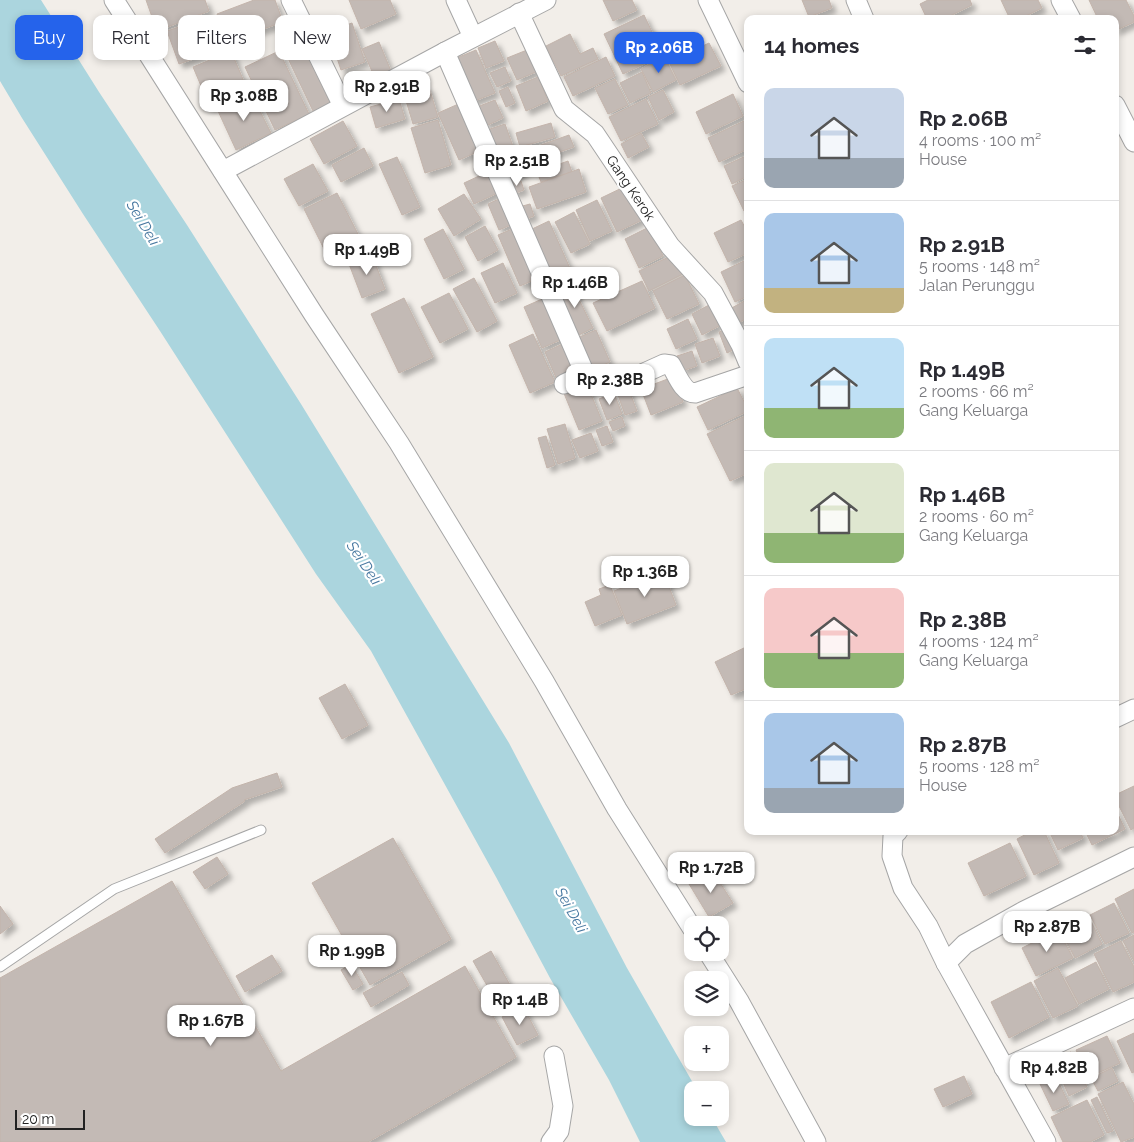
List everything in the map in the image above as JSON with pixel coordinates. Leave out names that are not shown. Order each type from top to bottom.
[{"type":"street","points":[[114,0],[314,315],[399,443],[544,681],[617,809],[684,916]]},
{"type":"street","points":[[291,0],[343,106]]},
{"type":"street","points":[[456,0],[473,37]]},
{"type":"street","points":[[223,170],[546,0]]},
{"type":"street","points":[[708,0],[744,74]]},
{"type":"street","points":[[856,0],[862,15]]},
{"type":"street","points":[[1061,0],[1069,15]]},
{"type":"street","name":"Gang Kerok","points":[[519,13],[564,109],[595,134],[670,246],[713,293],[744,352]]},
{"type":"street","points":[[445,52],[585,374]]},
{"type":"street","points":[[1119,113],[1134,142]]},
{"type":"street","points":[[564,384],[585,374],[596,378],[610,375],[633,378],[664,364],[671,365],[685,389],[690,393],[744,376]]},
{"type":"street","points":[[1119,716],[1134,709]]},
{"type":"street","points":[[894,835],[892,856],[903,888],[928,926],[946,963],[1046,1142]]},
{"type":"street","points":[[946,963],[965,944],[1134,857]]},
{"type":"street","points":[[714,961],[739,1001],[816,1142]]},
{"type":"street","points":[[1004,1068],[1134,1008]]},
{"type":"street","points":[[551,1142],[559,1131],[564,1106],[554,1056]]},
{"type":"lane","points":[[0,967],[114,889],[261,830]]},
{"type":"water","name":"Sei Deli","points":[[0,0],[41,0],[50,15],[15,15],[15,60],[79,60],[301,404],[509,743],[627,968],[684,1067],[684,1071],[686,1071],[692,1081],[684,1081],[684,1126],[717,1126],[726,1142],[640,1142],[609,1080],[550,978],[371,651],[316,574],[83,214],[0,81]]},
{"type":"building","points":[[146,0],[205,0],[209,11],[199,15],[178,15],[178,23],[168,27],[168,15],[151,15]]},
{"type":"building","points":[[254,0],[275,0],[280,15],[275,15],[275,25],[265,28],[265,15],[217,14]]},
{"type":"building","points":[[349,0],[390,0],[396,14],[361,29]]},
{"type":"building","points":[[603,0],[632,0],[637,10],[613,21]]},
{"type":"building","points":[[802,0],[829,0],[832,8],[814,15],[808,15]]},
{"type":"building","points":[[928,0],[970,0],[972,5],[952,15],[925,15],[920,4]]},
{"type":"building","points":[[1001,0],[1038,0],[1042,8],[1028,15],[1008,15]]},
{"type":"building","points":[[1089,0],[1126,0],[1134,16],[1134,22],[1119,29],[1119,15],[1096,15]]},
{"type":"building","points":[[644,15],[663,55],[623,74],[604,34]]},
{"type":"building","points":[[352,23],[365,62],[341,70],[338,60],[349,60],[349,24]]},
{"type":"building","points":[[178,27],[178,60],[190,60],[179,64],[168,31]]},
{"type":"building","points":[[570,34],[580,54],[593,48],[598,59],[561,76],[546,46]]},
{"type":"building","points":[[495,41],[504,61],[486,68],[478,48]]},
{"type":"building","points":[[379,42],[391,71],[375,78],[362,49]]},
{"type":"building","points":[[709,43],[721,66],[680,85],[669,62]]},
{"type":"building","points":[[476,50],[495,93],[472,102],[454,59]]},
{"type":"building","points":[[527,50],[536,72],[517,80],[507,58]]},
{"type":"building","points":[[275,53],[275,60],[283,60],[309,114],[275,130],[245,67],[260,60],[265,60],[265,58]]},
{"type":"building","points":[[664,56],[676,80],[653,92],[641,69]]},
{"type":"building","points":[[606,57],[615,76],[573,96],[564,77]]},
{"type":"building","points":[[210,60],[235,60],[248,91],[210,107],[193,67]]},
{"type":"building","points":[[289,60],[315,60],[335,103],[314,113]]},
{"type":"building","points":[[505,67],[511,81],[497,87],[490,73]]},
{"type":"building","points":[[642,72],[651,93],[630,103],[620,83]]},
{"type":"building","points":[[538,77],[548,101],[526,111],[516,86]]},
{"type":"building","points":[[615,79],[628,105],[608,114],[595,88]]},
{"type":"building","points":[[429,87],[438,117],[413,124],[404,94]]},
{"type":"building","points":[[508,87],[515,103],[506,107],[499,91]]},
{"type":"building","points":[[663,90],[674,112],[659,120],[648,97]]},
{"type":"building","points":[[733,94],[743,116],[706,134],[696,112]]},
{"type":"building","points":[[252,95],[271,133],[236,150],[218,111]]},
{"type":"building","points":[[399,99],[405,119],[376,128],[370,107]]},
{"type":"building","points":[[646,99],[658,124],[621,141],[609,117]]},
{"type":"building","points":[[495,100],[503,118],[486,126],[477,107]]},
{"type":"building","points":[[463,102],[484,149],[459,160],[438,113]]},
{"type":"building","points":[[438,120],[451,165],[425,173],[411,128]]},
{"type":"building","points":[[343,121],[357,146],[324,164],[310,139]]},
{"type":"building","points":[[744,121],[744,151],[719,162],[708,138]]},
{"type":"building","points":[[551,123],[555,137],[520,147],[516,133]]},
{"type":"building","points":[[505,124],[515,152],[497,158],[487,130]]},
{"type":"building","points":[[641,133],[649,147],[628,158],[621,144]]},
{"type":"building","points":[[569,135],[574,147],[525,164],[521,152]]},
{"type":"building","points":[[364,148],[373,166],[341,182],[332,165]]},
{"type":"building","points":[[518,156],[524,174],[506,180],[500,162]]},
{"type":"building","points":[[397,157],[420,207],[402,215],[379,164]]},
{"type":"building","points":[[744,157],[744,178],[732,184],[724,166]]},
{"type":"building","points":[[568,161],[572,172],[541,182],[537,172]]},
{"type":"building","points":[[313,164],[328,191],[299,206],[284,179]]},
{"type":"building","points":[[579,169],[586,192],[537,209],[529,187]]},
{"type":"building","points":[[492,170],[502,191],[474,204],[464,183]]},
{"type":"building","points":[[521,181],[524,190],[513,194],[509,185]]},
{"type":"building","points":[[744,181],[744,211],[732,186]]},
{"type":"building","points":[[626,186],[642,220],[617,232],[601,198]]},
{"type":"building","points":[[337,193],[358,234],[325,251],[304,209]]},
{"type":"building","points":[[464,194],[481,219],[454,236],[438,209]]},
{"type":"building","points":[[501,198],[513,224],[499,230],[488,204]]},
{"type":"building","points":[[597,200],[612,231],[590,241],[576,210]]},
{"type":"building","points":[[530,204],[534,216],[523,220],[519,207]]},
{"type":"building","points":[[574,212],[590,244],[571,253],[555,222]]},
{"type":"building","points":[[741,220],[744,226],[744,255],[728,262],[714,233]]},
{"type":"building","points":[[549,221],[573,275],[556,283],[532,229]]},
{"type":"building","points":[[485,226],[498,250],[478,261],[465,237]]},
{"type":"building","points":[[519,226],[541,277],[520,286],[498,235]]},
{"type":"building","points":[[649,227],[663,256],[639,268],[625,239]]},
{"type":"building","points":[[443,229],[464,269],[444,279],[424,239]]},
{"type":"building","points":[[372,255],[385,289],[362,298],[349,264]]},
{"type":"building","points":[[673,255],[683,274],[649,291],[639,271]]},
{"type":"building","points":[[744,261],[744,298],[735,302],[721,272]]},
{"type":"building","points":[[503,263],[517,293],[495,303],[481,273]]},
{"type":"building","points":[[685,275],[699,304],[667,319],[653,291]]},
{"type":"building","points":[[474,278],[497,321],[477,332],[453,289]]},
{"type":"building","points":[[642,281],[655,308],[607,331],[593,303]]},
{"type":"building","points":[[571,283],[593,328],[579,335],[557,290]]},
{"type":"building","points":[[449,293],[468,329],[440,343],[421,307]]},
{"type":"building","points":[[549,296],[567,337],[542,348],[524,307]]},
{"type":"building","points":[[404,298],[433,357],[399,373],[371,314]]},
{"type":"building","points":[[744,301],[744,320],[736,324],[728,310]]},
{"type":"building","points":[[709,305],[719,326],[702,335],[692,314]]},
{"type":"building","points":[[688,319],[697,339],[676,349],[667,329]]},
{"type":"building","points":[[730,328],[737,348],[727,353],[719,332]]},
{"type":"building","points":[[596,330],[610,362],[589,371],[575,339]]},
{"type":"building","points":[[533,334],[555,382],[530,393],[509,345]]},
{"type":"building","points":[[713,338],[720,356],[702,363],[695,344]]},
{"type":"building","points":[[567,342],[579,370],[557,380],[545,352]]},
{"type":"building","points":[[692,351],[697,366],[682,371],[677,356]]},
{"type":"building","points":[[673,377],[683,402],[651,415],[641,389]]},
{"type":"building","points":[[586,382],[602,421],[579,430],[563,391]]},
{"type":"building","points":[[627,385],[637,411],[625,415],[616,389]]},
{"type":"building","points":[[737,388],[744,401],[744,413],[708,430],[697,407]]},
{"type":"building","points":[[614,393],[622,414],[607,420],[599,399]]},
{"type":"building","points":[[744,416],[744,475],[730,481],[707,434]]},
{"type":"building","points":[[622,417],[625,426],[613,431],[609,422]]},
{"type":"building","points":[[565,424],[575,458],[558,464],[547,429]]},
{"type":"building","points":[[607,426],[613,442],[602,446],[596,430]]},
{"type":"building","points":[[591,433],[598,451],[580,458],[572,440]]},
{"type":"building","points":[[546,436],[555,465],[547,468],[538,438]]},
{"type":"building","points":[[663,571],[676,605],[627,624],[614,591]]},
{"type":"building","points":[[610,585],[622,615],[595,626],[585,602],[601,595],[599,589]]},
{"type":"building","points":[[744,648],[744,690],[731,695],[715,662]]},
{"type":"building","points":[[345,684],[368,725],[342,739],[319,698]]},
{"type":"building","points":[[277,773],[282,787],[244,800],[165,853],[155,839],[232,788]]},
{"type":"building","points":[[1134,786],[1134,828],[1131,830],[1119,806],[1119,793]]},
{"type":"building","points":[[1119,816],[1125,829],[1119,832]]},
{"type":"building","points":[[1024,835],[1046,835],[1059,863],[1034,875],[1017,839]]},
{"type":"building","points":[[1051,835],[1082,835],[1083,838],[1058,850]]},
{"type":"building","points":[[1087,835],[1113,835],[1092,845]]},
{"type":"building","points":[[393,838],[451,939],[370,985],[312,883]]},
{"type":"building","points":[[1010,843],[1026,876],[984,896],[968,863]]},
{"type":"building","points":[[217,857],[228,874],[205,889],[193,872]]},
{"type":"building","points":[[712,870],[733,903],[708,916],[689,884]]},
{"type":"building","points":[[172,881],[281,1071],[465,966],[516,1057],[368,1142],[0,1142],[0,978]]},
{"type":"building","points":[[1134,889],[1134,932],[1132,933],[1115,899]]},
{"type":"building","points":[[1114,903],[1129,933],[1105,944],[1090,915]]},
{"type":"building","points":[[0,906],[13,924],[0,934]]},
{"type":"building","points":[[1089,917],[1102,944],[1075,958],[1061,931]]},
{"type":"building","points":[[1058,930],[1073,958],[1036,976],[1022,948]]},
{"type":"building","points":[[1134,935],[1134,961],[1123,941]]},
{"type":"building","points":[[1121,941],[1134,967],[1134,982],[1113,992],[1094,954]]},
{"type":"building","points":[[491,951],[519,1001],[501,1010],[473,961]]},
{"type":"building","points":[[272,955],[282,971],[245,992],[236,976]]},
{"type":"building","points":[[1096,962],[1109,989],[1079,1004],[1065,978]]},
{"type":"building","points":[[351,964],[363,984],[353,990],[341,970]]},
{"type":"building","points":[[1058,968],[1078,1006],[1053,1018],[1034,981]]},
{"type":"building","points":[[402,972],[409,985],[371,1007],[363,993]]},
{"type":"building","points":[[1031,982],[1049,1017],[1009,1038],[991,1002]]},
{"type":"building","points":[[523,1006],[538,1035],[517,1045],[502,1017]]},
{"type":"building","points":[[1134,1033],[1134,1072],[1132,1073],[1117,1041]]},
{"type":"building","points":[[1107,1036],[1120,1063],[1089,1077],[1076,1050]]},
{"type":"building","points":[[1071,1052],[1087,1087],[1069,1096],[1053,1060]]},
{"type":"building","points":[[1112,1068],[1118,1081],[1098,1091],[1091,1078]]},
{"type":"building","points":[[964,1076],[972,1094],[943,1107],[934,1089]]},
{"type":"building","points":[[1056,1077],[1069,1104],[1053,1111],[1040,1084]]},
{"type":"building","points":[[1123,1082],[1134,1104],[1134,1137],[1121,1142],[1098,1094]]},
{"type":"building","points":[[1097,1097],[1113,1131],[1107,1133],[1091,1100]]},
{"type":"building","points":[[1087,1100],[1104,1135],[1090,1142],[1063,1142],[1051,1117]]}]
